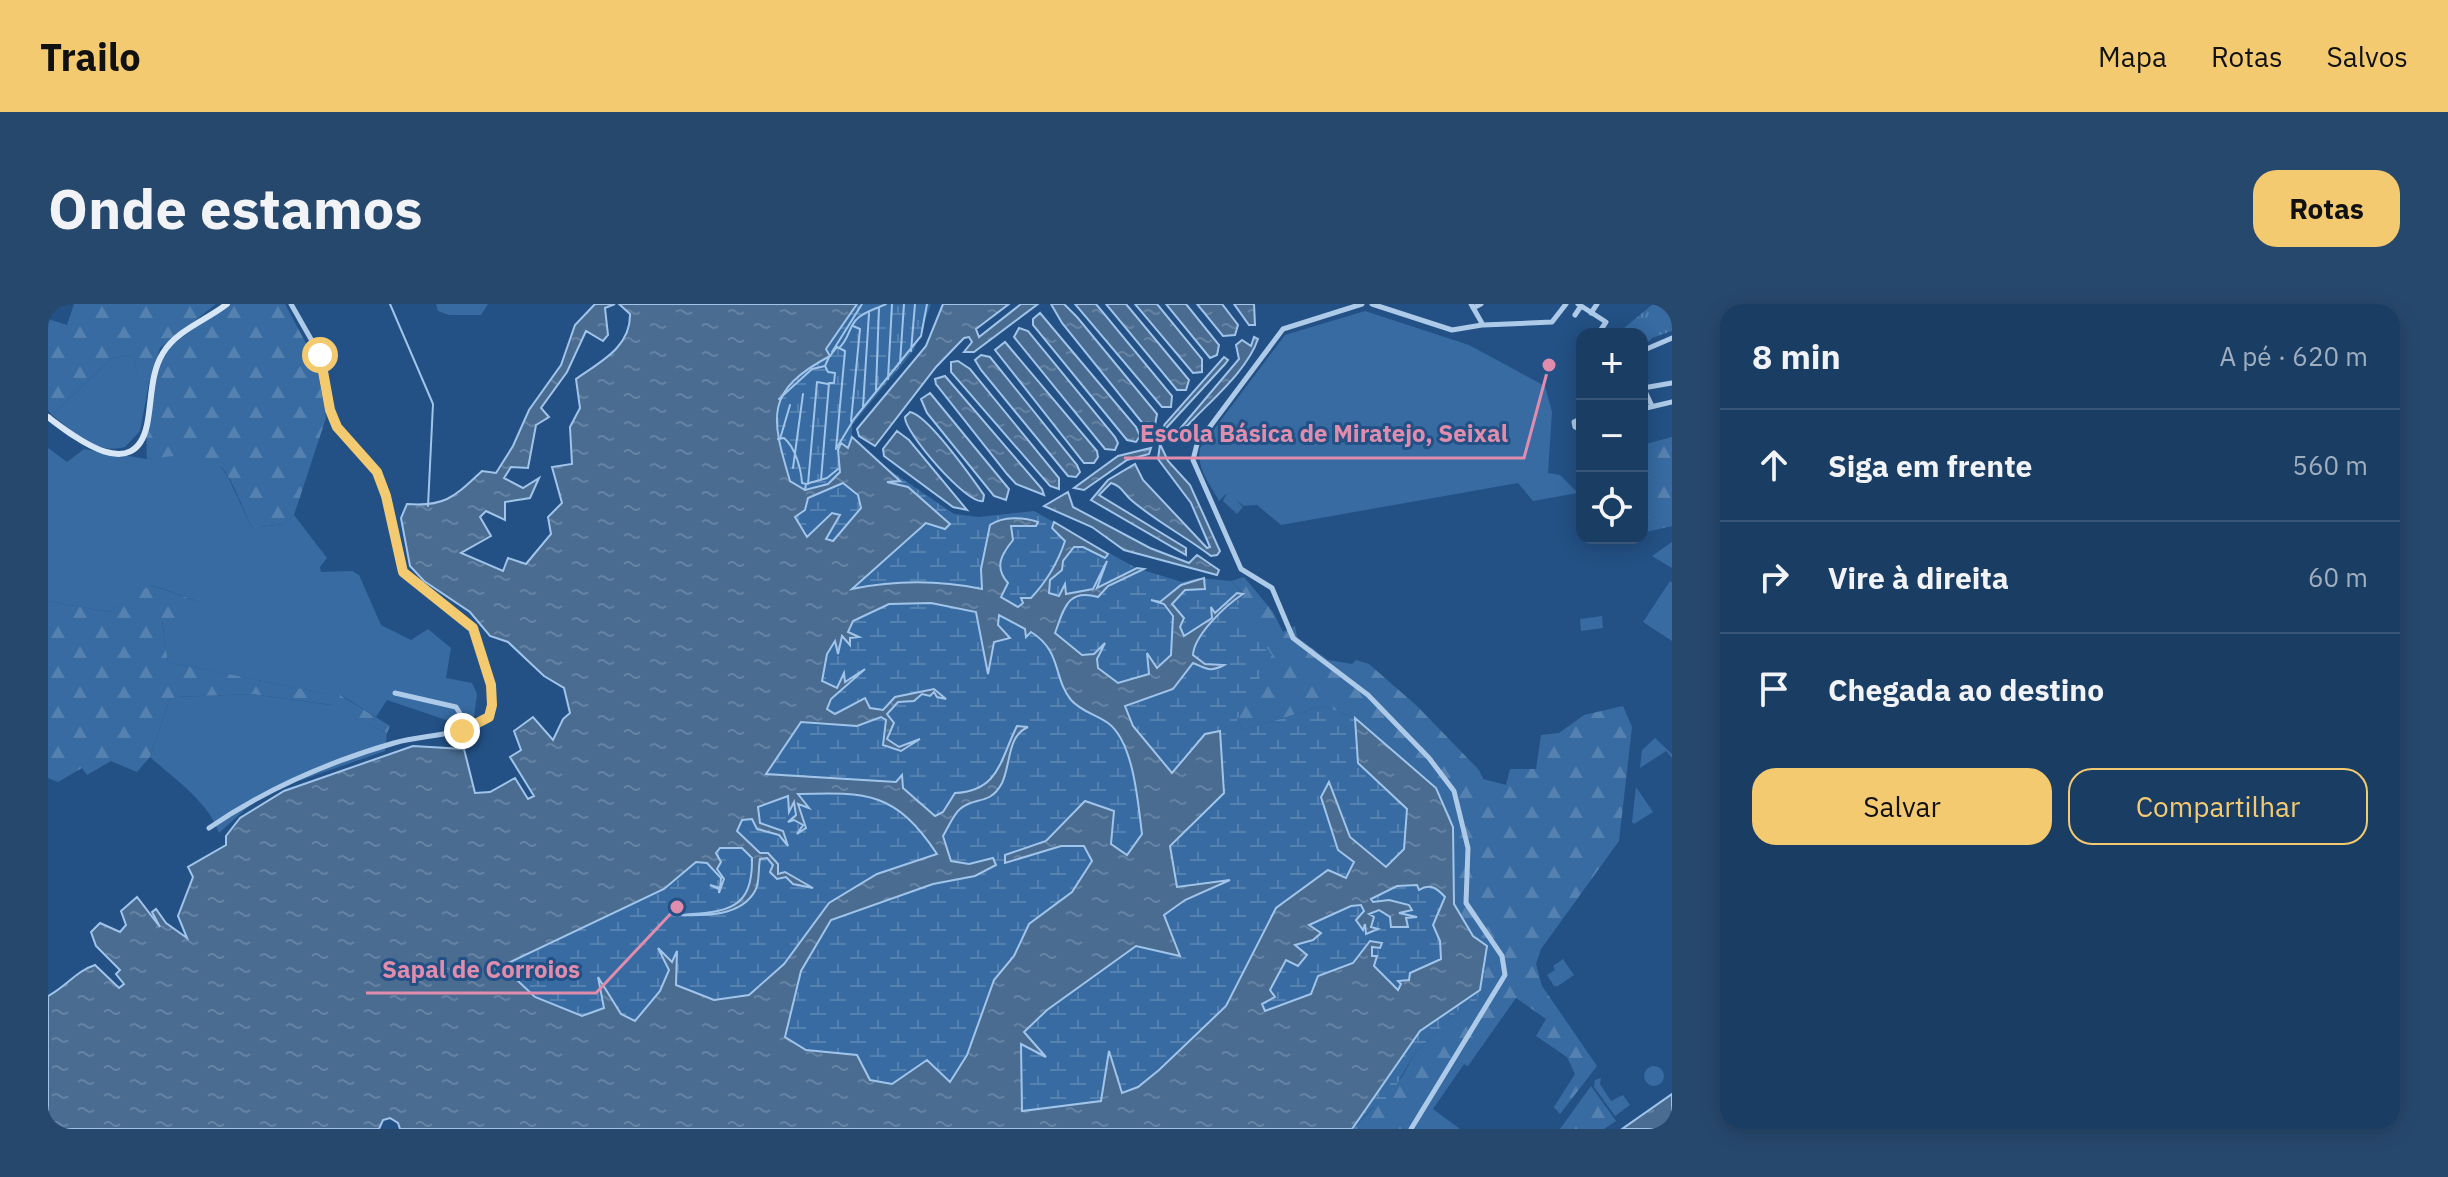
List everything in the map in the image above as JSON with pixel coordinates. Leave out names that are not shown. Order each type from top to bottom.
[{"type":"main road","points":[[48,417],[88,446],[115,453],[137,445],[146,427],[154,376],[166,349],[227,304]]},
{"type":"street","points":[[209,828],[252,798],[292,779],[393,743],[469,728],[489,717],[492,705],[491,685],[473,628],[403,572],[386,496],[377,472],[337,427],[330,410],[320,355],[291,304]]},
{"type":"street","points":[[1362,304],[1283,329],[1197,444],[1193,460],[1241,569],[1272,588],[1293,638],[1368,695],[1429,758],[1458,799],[1468,848],[1466,903],[1502,956],[1505,975],[1411,1129]]},
{"type":"street","points":[[1372,304],[1452,330],[1483,325],[1552,322],[1566,304]]},
{"type":"street","points":[[1481,304],[1472,306],[1483,325]]},
{"type":"street","points":[[1591,313],[1597,304]]},
{"type":"street","points":[[1575,315],[1580,305],[1606,322],[1602,328]]},
{"type":"street","points":[[1648,348],[1672,338]]},
{"type":"street","points":[[1648,386],[1672,383]]},
{"type":"street","points":[[1648,398],[1652,406]]},
{"type":"street","points":[[1648,407],[1672,402]]},
{"type":"street","points":[[395,693],[456,707],[469,728]]},
{"type":"green space","points":[[74,304],[216,304],[160,348],[149,383],[138,376],[133,355],[112,358],[52,415],[48,410],[48,319],[67,325]]},
{"type":"green space","points":[[231,304],[285,304],[316,362],[326,418],[294,515],[284,524],[252,528],[226,473],[207,458],[173,456],[147,459],[150,398],[166,355],[174,344]]},
{"type":"green space","points":[[436,304],[488,304],[481,315],[449,315],[438,311]]},
{"type":"green space","points":[[777,304],[931,304],[914,350],[852,425],[852,437],[860,443],[866,497],[845,580],[711,468]]},
{"type":"green space","points":[[1653,304],[1672,304],[1672,331],[1648,342],[1648,328],[1624,328]]},
{"type":"green space","points":[[1365,311],[1469,345],[1545,386],[1552,412],[1548,473],[1560,475],[1576,493],[1533,501],[1518,483],[1281,525],[1257,505],[1244,506],[1236,500],[1243,507],[1237,514],[1223,501],[1227,493],[1219,501],[1208,482],[1202,469],[1200,448],[1285,335]]},
{"type":"green space","points":[[133,355],[138,375],[149,383],[140,431],[125,447],[114,449],[95,445],[52,415],[112,358]]},
{"type":"green space","points":[[1672,437],[1672,526],[1648,532],[1648,472],[1648,443]]},
{"type":"green space","points":[[864,447],[891,471],[954,514],[979,517],[1034,511],[1136,568],[1182,582],[1200,578],[1231,581],[1244,595],[1237,606],[1272,655],[1237,720],[1243,730],[1323,706],[1355,718],[1436,788],[1453,827],[1454,904],[1470,931],[1487,946],[1485,974],[1476,1002],[1466,1003],[1415,1053],[1385,1104],[1373,1107],[1353,1129],[798,1129],[374,945],[863,573]]},
{"type":"green space","points":[[48,448],[67,462],[84,449],[147,459],[193,452],[216,460],[228,477],[252,528],[284,524],[294,515],[327,558],[320,567],[321,572],[352,571],[359,575],[381,625],[411,640],[428,629],[451,648],[446,678],[472,683],[477,694],[474,717],[461,725],[387,700],[376,717],[341,695],[349,715],[387,733],[385,751],[281,787],[251,804],[219,833],[199,801],[150,757],[169,701],[176,697],[253,694],[331,705],[332,695],[168,662],[162,620],[200,602],[151,585],[109,612],[48,601]]},
{"type":"green space","points":[[1672,542],[1672,568],[1652,556]]},
{"type":"green space","points":[[1244,577],[1273,612],[1283,632],[1295,626],[1297,637],[1328,660],[1352,664],[1356,660],[1369,664],[1417,706],[1479,770],[1483,779],[1506,785],[1510,769],[1536,769],[1541,735],[1559,733],[1584,715],[1623,706],[1632,727],[1619,841],[1541,949],[1536,964],[1542,986],[1597,1066],[1560,1114],[1554,1107],[1575,1074],[1567,1057],[1536,1036],[1546,1019],[1516,998],[1468,1066],[1457,1061],[1412,1129],[1353,1129],[1402,1077],[1415,1053],[1466,1003],[1469,929],[1454,904],[1453,827],[1436,788],[1355,718],[1323,706],[1243,730],[1237,720],[1245,702],[1236,605],[1242,592],[1231,581]]},
{"type":"green space","points":[[1672,582],[1672,641],[1643,622]]},
{"type":"green space","points":[[150,585],[200,602],[199,620],[162,621],[168,662],[333,695],[332,705],[253,694],[176,697],[169,701],[150,757],[137,772],[111,761],[87,775],[82,768],[58,782],[48,778],[48,601],[109,612]]},
{"type":"green space","points":[[1602,616],[1603,628],[1581,631],[1580,619]]},
{"type":"green space","points":[[340,695],[390,726],[387,733],[348,715],[339,702]]},
{"type":"green space","points":[[1655,738],[1672,754],[1672,758],[1666,751],[1640,768],[1642,750]]},
{"type":"green space","points":[[1636,787],[1653,812],[1634,824],[1632,822]]},
{"type":"green space","points":[[1563,959],[1574,975],[1554,986],[1547,975]]},
{"type":"green space","points":[[1457,1061],[1464,1064],[1433,1109],[1460,1129],[1412,1129]]},
{"type":"green space","points":[[1654,1066],[1661,1069],[1664,1076],[1661,1083],[1654,1086],[1647,1083],[1644,1076],[1647,1069]]},
{"type":"green space","points":[[1601,1078],[1600,1084],[1611,1101],[1623,1095],[1630,1105],[1615,1116],[1594,1087],[1595,1080]]},
{"type":"green space","points":[[1591,1086],[1616,1121],[1604,1129],[1560,1129]]},
{"type":"water","points":[[595,304],[615,304],[605,308],[608,335],[603,341],[586,331],[567,372],[541,408],[549,417],[536,425],[528,468],[511,467],[504,478],[523,488],[539,478],[530,498],[505,502],[505,520],[486,511],[480,517],[491,536],[461,553],[503,571],[508,558],[526,564],[551,534],[548,517],[562,503],[552,467],[572,464],[570,427],[580,408],[576,379],[620,345],[629,326],[630,314],[619,304],[857,304],[826,349],[830,356],[793,381],[783,394],[777,423],[790,481],[805,490],[828,484],[840,472],[838,450],[841,443],[848,448],[852,437],[900,481],[887,482],[908,487],[950,524],[945,529],[926,523],[852,589],[917,582],[982,589],[981,569],[990,525],[1020,518],[1038,522],[1036,526],[1011,526],[1013,540],[1002,556],[1000,566],[1008,583],[1001,597],[1018,607],[1023,603],[1021,598],[1031,598],[1037,592],[1059,556],[1065,541],[1052,528],[1054,522],[1108,554],[1105,558],[1083,547],[1074,547],[1063,561],[1062,570],[1050,580],[1049,593],[1059,596],[1065,584],[1066,594],[1093,589],[1107,561],[1097,588],[1137,568],[1144,569],[1108,586],[1098,597],[1079,595],[1073,598],[1064,609],[1055,633],[1082,655],[1094,654],[1105,643],[1097,659],[1098,668],[1118,683],[1149,674],[1147,653],[1157,668],[1171,655],[1173,616],[1164,604],[1151,600],[1160,602],[1181,585],[1204,578],[1205,589],[1185,590],[1172,604],[1184,618],[1180,627],[1184,636],[1212,618],[1211,607],[1215,613],[1237,593],[1243,594],[1212,621],[1195,647],[1193,655],[1205,664],[1224,665],[1211,669],[1193,663],[1173,689],[1125,706],[1133,726],[1172,773],[1205,734],[1220,731],[1224,793],[1170,846],[1177,887],[1230,880],[1185,900],[1164,915],[1180,956],[1136,946],[1047,1010],[1024,1032],[1046,1057],[1021,1044],[1022,1111],[1101,1101],[1109,1051],[1122,1093],[1138,1087],[1226,1006],[1276,908],[1328,870],[1346,878],[1354,862],[1338,850],[1321,797],[1329,782],[1350,837],[1386,867],[1404,849],[1407,809],[1358,763],[1355,718],[1436,788],[1453,827],[1454,904],[1473,936],[1487,946],[1480,990],[1420,1031],[1352,1129],[400,1129],[398,1123],[390,1118],[383,1120],[379,1129],[48,1129],[48,996],[95,965],[119,988],[124,984],[116,974],[120,970],[96,946],[91,932],[100,923],[120,932],[126,925],[121,911],[137,897],[160,927],[152,912],[156,909],[166,923],[187,938],[178,916],[193,877],[188,867],[226,845],[226,836],[240,818],[284,791],[413,746],[464,749],[475,793],[490,792],[515,778],[528,799],[534,796],[510,757],[521,750],[514,731],[533,717],[553,740],[563,719],[570,713],[564,688],[544,676],[508,642],[490,636],[470,612],[424,581],[410,566],[401,518],[407,504],[441,501],[457,493],[482,471],[496,473],[513,446],[529,410],[561,365],[575,325]],"holes":[[[843,483],[858,495],[861,508],[833,541],[826,539],[840,515],[832,513],[807,537],[795,517],[805,510],[808,498]],[[931,603],[976,612],[988,674],[994,642],[1010,638],[998,625],[999,615],[1025,629],[1026,637],[1031,632],[1041,639],[1053,656],[1065,692],[1071,700],[1117,732],[1129,759],[1139,807],[1142,834],[1127,855],[1111,844],[1114,811],[1085,801],[1046,841],[1005,855],[1005,863],[1061,846],[1084,846],[1092,861],[1072,892],[1029,924],[1014,956],[994,980],[967,1055],[950,1082],[927,1060],[892,1084],[870,1080],[857,1055],[806,1050],[785,1037],[801,971],[831,920],[933,884],[975,876],[996,865],[993,858],[969,864],[951,861],[943,836],[960,809],[987,798],[997,790],[1005,776],[1016,737],[1028,727],[1017,726],[1002,762],[989,780],[970,791],[955,793],[943,812],[935,816],[903,788],[902,775],[896,782],[766,774],[801,722],[857,726],[881,717],[886,720],[883,745],[901,751],[920,739],[899,747],[887,739],[894,723],[887,714],[898,702],[914,701],[922,694],[930,696],[934,692],[937,697],[946,699],[934,689],[895,697],[883,710],[870,708],[865,698],[835,714],[827,709],[831,699],[865,669],[845,682],[844,673],[837,688],[822,681],[827,654],[835,641],[838,654],[842,636],[850,645],[850,638],[859,637],[848,632],[853,621],[889,604]],[[798,794],[843,794],[878,800],[908,818],[937,854],[877,874],[829,903],[784,964],[749,995],[714,1000],[676,985],[677,951],[672,962],[658,948],[669,970],[660,991],[635,1021],[621,1014],[598,977],[604,1008],[582,1016],[535,997],[502,966],[664,889],[696,862],[707,863],[721,878],[720,888],[710,885],[719,889],[719,893],[724,879],[717,869],[721,862],[716,853],[720,848],[742,848],[752,858],[748,889],[742,899],[723,910],[680,915],[722,913],[741,905],[757,888],[760,859],[767,858],[773,865],[770,872],[777,879],[786,877],[793,884],[813,888],[785,872],[778,874],[778,864],[768,853],[760,853],[737,831],[742,820],[752,819],[757,829],[779,835],[788,846],[783,831],[760,823],[758,807],[788,796],[789,812],[794,802],[796,815],[788,822],[794,820],[803,825],[797,834],[806,828],[798,804],[809,808]],[[1417,885],[1419,890],[1430,887],[1445,897],[1433,925],[1440,941],[1441,959],[1410,973],[1409,980],[1398,981],[1401,984],[1398,990],[1374,966],[1377,956],[1372,956],[1372,947],[1380,948],[1382,943],[1370,941],[1353,963],[1318,976],[1311,994],[1265,1011],[1262,1004],[1275,997],[1270,990],[1286,960],[1298,966],[1307,955],[1295,945],[1313,940],[1321,933],[1309,925],[1351,906],[1361,905],[1364,911],[1356,920],[1363,930],[1365,924],[1366,934],[1378,929],[1371,927],[1374,917],[1369,914],[1379,910],[1390,917],[1391,927],[1408,927],[1406,918],[1417,917],[1399,913],[1412,910],[1409,905],[1389,900],[1373,902],[1371,899],[1397,886]]]},
{"type":"water","points":[[943,304],[1009,304],[976,329],[979,337],[1021,304],[1038,304],[974,352],[964,352],[972,342],[969,337],[964,338],[936,367],[875,446],[859,436],[857,429],[926,346]]},
{"type":"water","points":[[1051,304],[1064,304],[1077,317],[1157,414],[1155,425],[1149,428],[1144,425],[1062,323]]},
{"type":"water","points":[[1075,304],[1096,304],[1172,396],[1171,407],[1162,407]]},
{"type":"water","points":[[1106,304],[1126,304],[1189,380],[1186,390],[1177,390]]},
{"type":"water","points":[[1135,304],[1157,304],[1202,359],[1202,372],[1193,373]]},
{"type":"water","points":[[1166,304],[1186,304],[1219,345],[1217,355],[1210,358]]},
{"type":"water","points":[[1197,304],[1222,304],[1238,325],[1235,335],[1223,336]]},
{"type":"water","points":[[1234,304],[1254,304],[1255,325],[1249,325]]},
{"type":"water","points":[[1040,313],[1136,427],[1140,436],[1136,442],[1127,440],[1033,325],[1033,319]]},
{"type":"water","points":[[1019,328],[1028,331],[1115,437],[1118,443],[1115,450],[1105,449],[1014,337]]},
{"type":"water","points":[[1254,337],[1258,339],[1253,351],[1237,374],[1188,425],[1179,430],[1239,359],[1236,345],[1242,340],[1251,346]]},
{"type":"water","points":[[1005,342],[1097,451],[1098,457],[1094,463],[1084,463],[995,350]]},
{"type":"water","points":[[981,355],[990,357],[1077,465],[1080,472],[1076,477],[1068,476],[981,370],[975,360]]},
{"type":"water","points":[[1224,357],[1228,360],[1225,364],[1158,437],[1165,424]]},
{"type":"water","points":[[958,361],[970,369],[1059,478],[1059,489],[1050,486],[951,372],[951,362]]},
{"type":"water","points":[[945,376],[1044,495],[1016,484],[1007,474],[936,384],[935,379]]},
{"type":"water","points":[[930,393],[1009,489],[1006,500],[994,496],[927,413],[921,399]]},
{"type":"water","points":[[910,412],[927,424],[949,448],[984,495],[983,501],[964,492],[925,451],[907,425],[905,417]]},
{"type":"water","points":[[897,431],[909,440],[967,510],[953,507],[884,456],[883,449]]},
{"type":"water","points":[[1160,444],[1168,461],[1190,485],[1220,551],[1217,555],[1211,556],[1160,521],[1114,484],[1111,483],[1099,495],[1186,548],[1186,555],[1091,500],[1108,480],[1135,464],[1143,480],[1207,548],[1210,547],[1191,503],[1158,459]]},
{"type":"water","points":[[1151,448],[1149,454],[1127,460],[1084,490],[1074,488],[1118,456]]},
{"type":"water","points":[[1068,492],[1073,507],[1150,548],[1189,563],[1197,555],[1219,570],[1217,575],[1124,550],[1092,527],[1044,506]]},
{"type":"water","points":[[1672,1094],[1672,1129],[1622,1129]]},
{"type":"waterway","points":[[390,304],[433,404],[428,506]]},
{"type":"waterway","points":[[832,352],[862,304]]},
{"type":"waterway","points":[[839,348],[859,317],[886,304]]},
{"type":"waterway","points":[[888,379],[892,304]]},
{"type":"waterway","points":[[900,363],[904,304]]},
{"type":"waterway","points":[[911,351],[915,304]]},
{"type":"waterway","points":[[830,356],[837,347],[845,351],[836,449],[854,419],[921,336],[927,304]]},
{"type":"waterway","points":[[876,390],[879,307]]},
{"type":"waterway","points":[[863,407],[869,313]]},
{"type":"waterway","points":[[851,421],[860,329],[853,326]]},
{"type":"waterway","points":[[821,480],[829,383],[834,383],[835,373],[828,372],[825,366],[829,357]]},
{"type":"waterway","points":[[779,399],[812,369],[825,366]]},
{"type":"waterway","points":[[808,484],[817,382],[828,384]]},
{"type":"waterway","points":[[793,468],[803,394]]},
{"type":"waterway","points":[[780,439],[790,405]]},
{"type":"waterway","points":[[778,439],[784,438],[791,447],[802,483],[806,484]]},
{"type":"waterway","points":[[805,490],[806,484],[827,478],[838,469]]},
{"type":"place","name":"Escola Básica de Miratejo, Seixal","points":[[1549,365]]},
{"type":"place","name":"Sapal de Corroios","points":[[677,907]]},
{"type":"route","points":[[320,355],[330,410],[337,427],[377,472],[386,496],[403,572],[473,628],[491,685],[492,705],[489,717],[462,731]]}]
